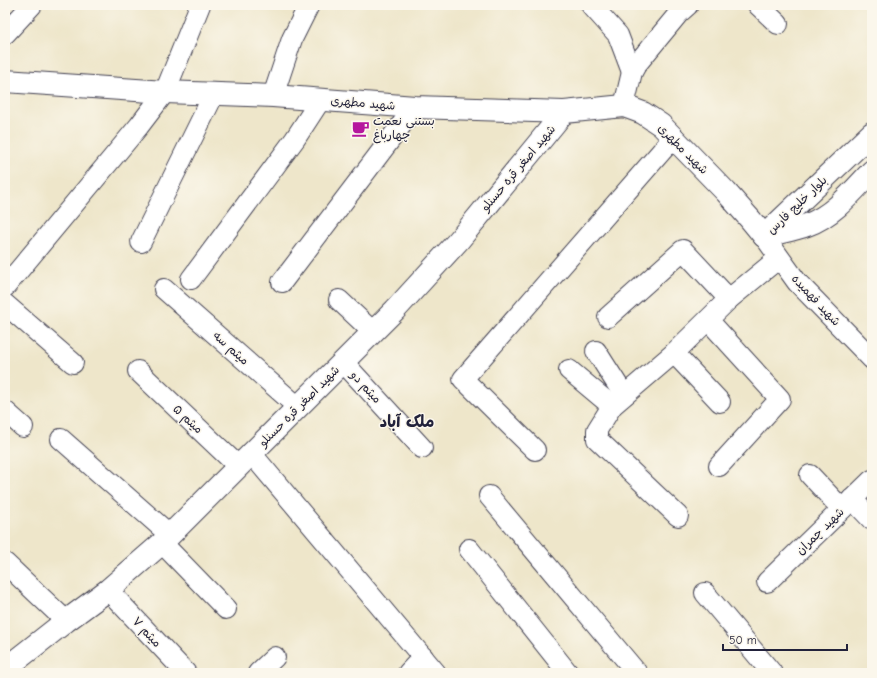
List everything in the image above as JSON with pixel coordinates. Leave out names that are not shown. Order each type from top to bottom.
[{"type":"street","points":[[8,24],[32,5]]},
{"type":"street","points":[[5,287],[139,126],[165,92],[200,5]]},
{"type":"street","points":[[273,96],[292,39],[309,5]]},
{"type":"street","points":[[591,5],[618,35],[632,72]]},
{"type":"street","points":[[624,106],[632,72],[636,65],[688,5]]},
{"type":"street","points":[[758,5],[778,24]]},
{"type":"street","name":"شهید مطهری","points":[[5,81],[165,92],[321,99],[415,107],[564,112],[624,106],[643,113],[674,137],[726,192],[764,236]]},
{"type":"street","points":[[141,242],[214,94]]},
{"type":"street","points":[[191,279],[295,139],[321,99]]},
{"type":"street","points":[[282,282],[415,107]]},
{"type":"street","name":"شهید اصغر قره حسنلو","points":[[5,669],[108,590],[166,539],[395,310],[459,240],[564,112]]},
{"type":"street","name":"بلوار خلیج فارس","points":[[764,236],[872,133]]},
{"type":"street","points":[[535,450],[463,379],[674,137]]},
{"type":"street","name":"بلوار خلیج فارس","points":[[764,236],[807,225],[822,218],[844,200],[872,171]]},
{"type":"street","name":"شهید فهمیده","points":[[764,236],[798,282],[872,359]]},
{"type":"street","points":[[608,317],[683,250],[729,299]]},
{"type":"street","points":[[678,516],[597,439],[596,430],[618,400],[674,353],[729,299],[779,258]]},
{"type":"street","name":"میثم سه","points":[[164,288],[298,407]]},
{"type":"street","points":[[339,300],[373,332]]},
{"type":"street","points":[[5,304],[73,363]]},
{"type":"street","points":[[708,320],[780,399],[719,466]]},
{"type":"street","points":[[596,351],[618,400]]},
{"type":"street","points":[[674,353],[720,402]]},
{"type":"street","name":"میثم دو","points":[[343,362],[422,448]]},
{"type":"street","points":[[569,370],[618,400]]},
{"type":"street","name":"میثم ۵","points":[[138,372],[245,460],[436,673]]},
{"type":"street","points":[[5,411],[23,427]]},
{"type":"street","points":[[61,438],[166,539],[226,609]]},
{"type":"street","points":[[810,475],[847,504],[872,520]]},
{"type":"street","name":"شهید چمران","points":[[767,582],[872,480]]},
{"type":"street","points":[[489,496],[637,673]]},
{"type":"street","points":[[469,549],[568,673]]},
{"type":"street","points":[[5,563],[66,621]]},
{"type":"street","name":"میثم ۷","points":[[108,590],[175,669]]},
{"type":"street","points":[[705,594],[772,673]]},
{"type":"street","points":[[258,673],[275,657]]},
{"type":"street","points":[[408,673],[423,657]]},
{"type":"place","name":"بستنی نعمت چهارباغ","points":[[360,128]]},
{"type":"district","name":"ملک آباد","points":[[407,422]]}]
